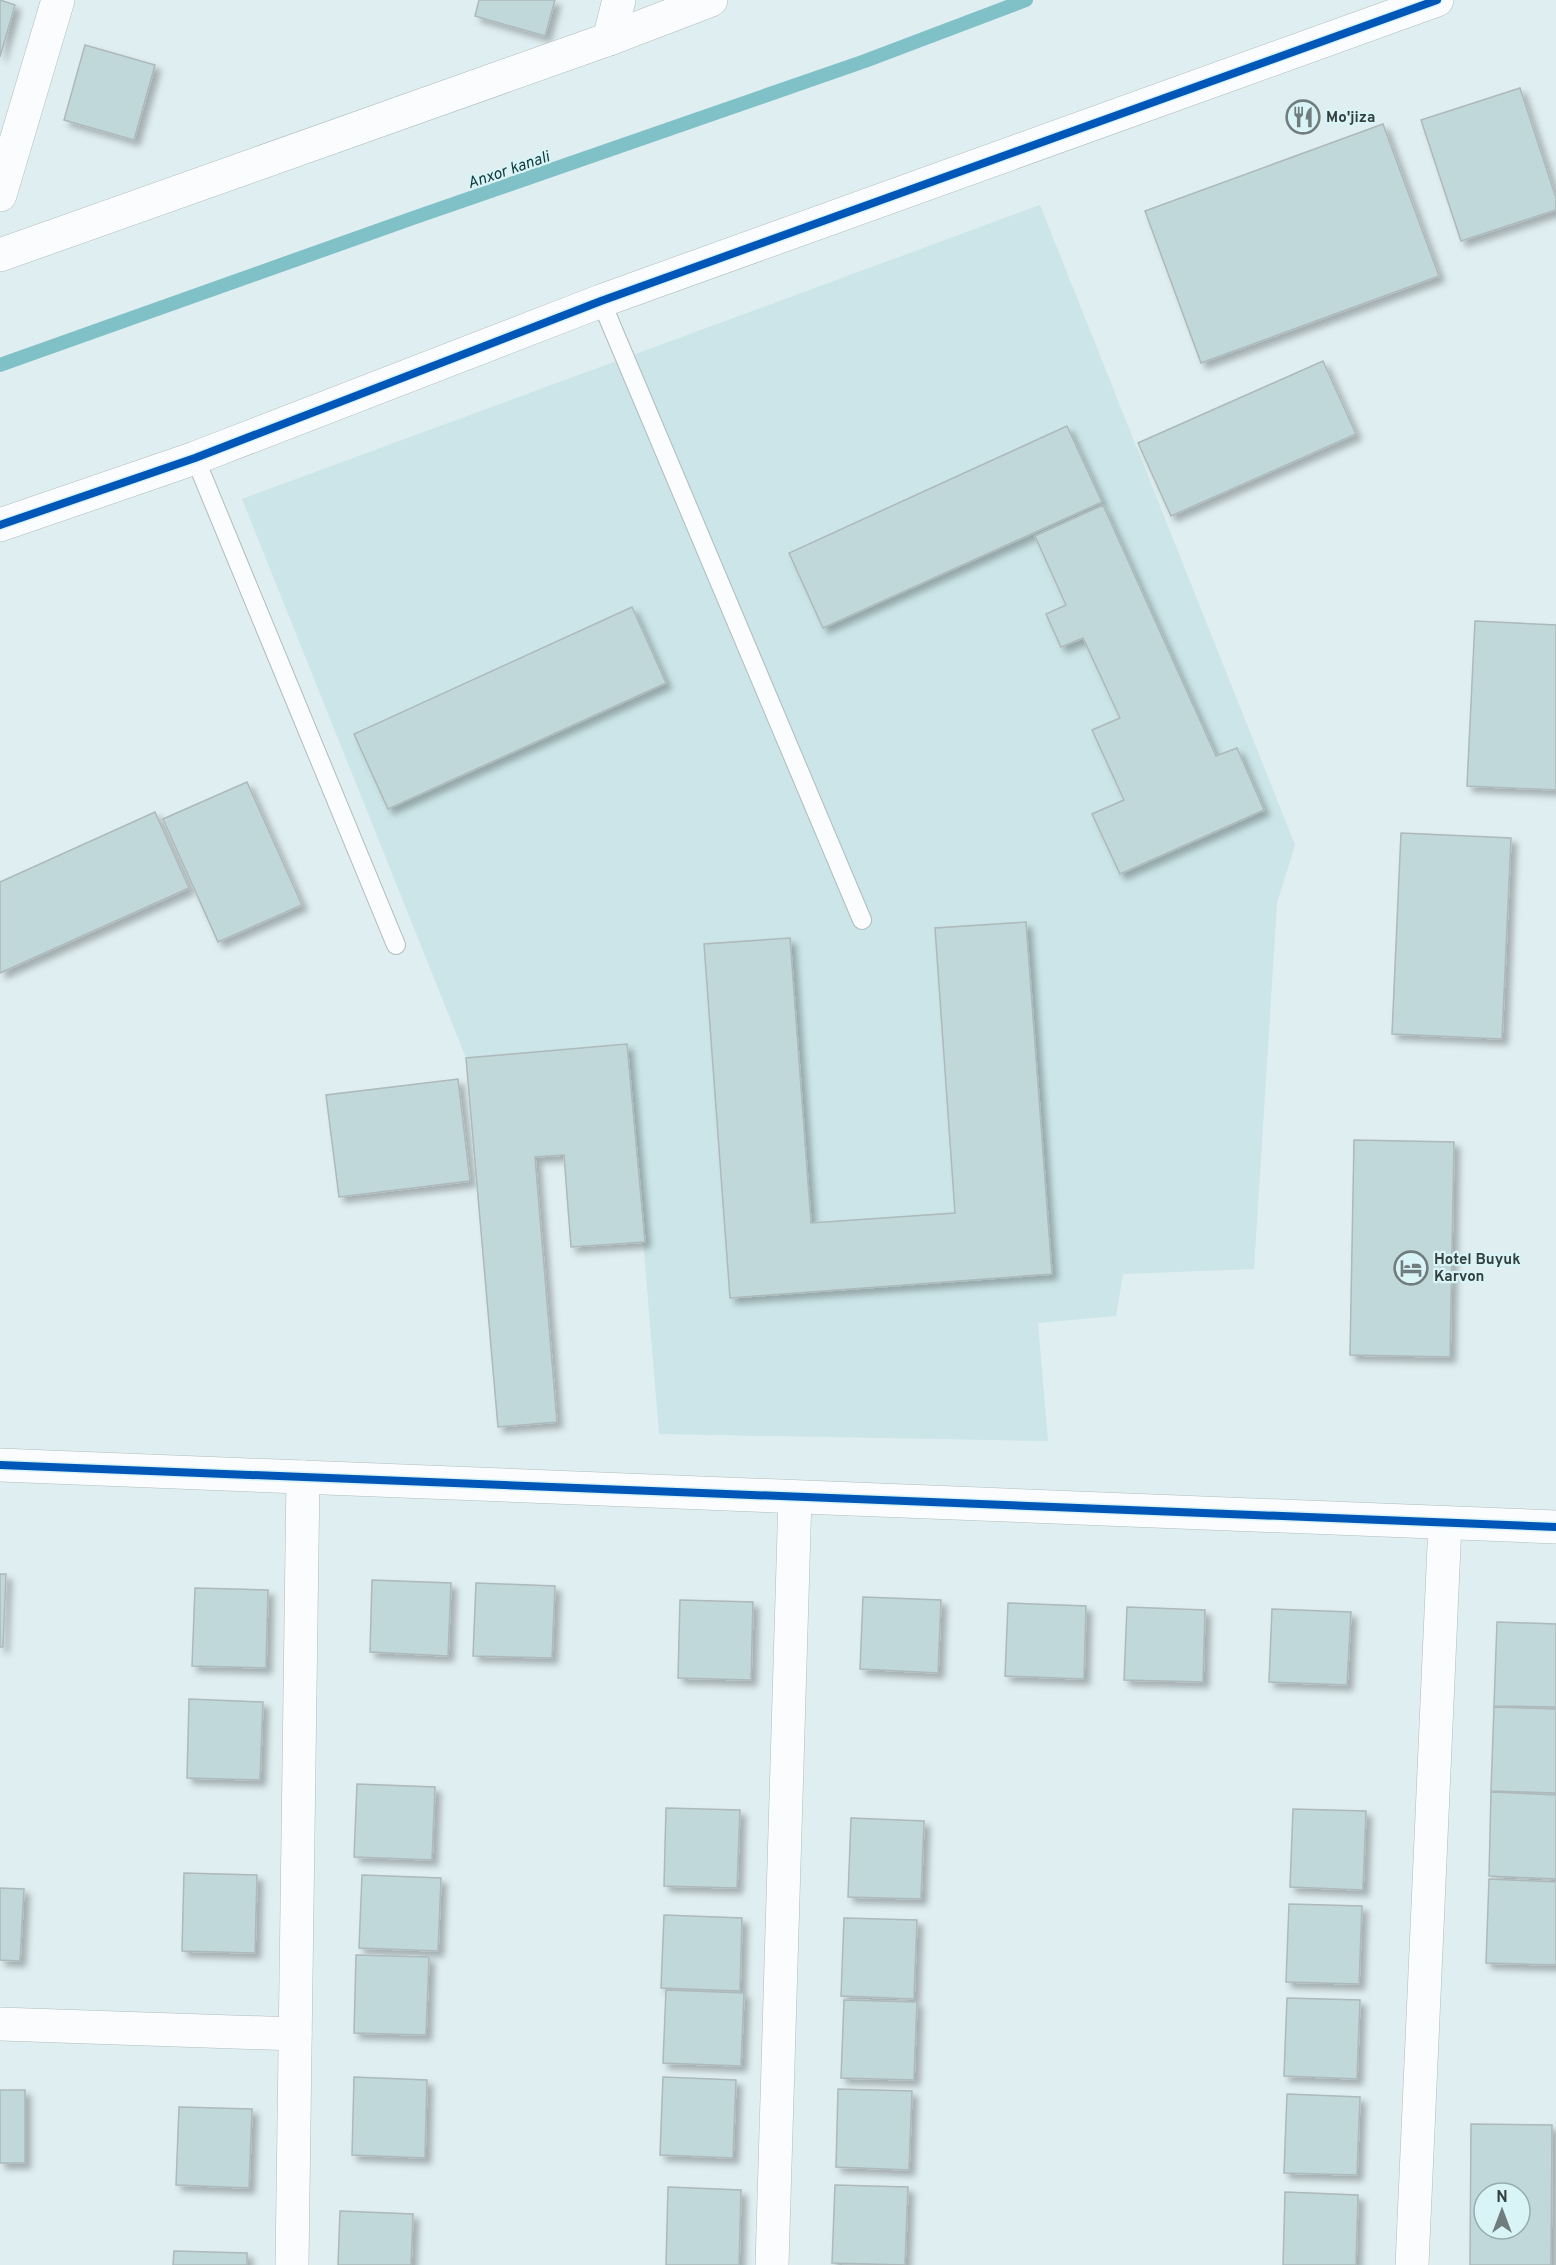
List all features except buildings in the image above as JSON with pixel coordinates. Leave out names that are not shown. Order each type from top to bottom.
[{"type":"street","points":[[0,195],[58,0]]},
{"type":"street","points":[[609,39],[619,0]]},
{"type":"street","points":[[0,255],[609,39],[711,0]]},
{"type":"street","points":[[0,525],[195,458],[601,301],[1437,0]]},
{"type":"street","points":[[0,1465],[1556,1527]]},
{"type":"street","points":[[292,2265],[303,1477]]},
{"type":"street","points":[[772,2265],[795,1497]]},
{"type":"street","points":[[1412,2265],[1445,1523]]},
{"type":"street","points":[[0,2024],[295,2034]]},
{"type":"lane","points":[[601,301],[861,920]]},
{"type":"lane","points":[[195,458],[396,945]]},
{"type":"shaded area","points":[[1040,205],[1295,845],[1277,903],[1254,1269],[1123,1274],[1116,1316],[1038,1323],[1048,1441],[659,1434],[627,1045],[466,1058],[242,499]]},
{"type":"waterway","name":"Anxor kanali","points":[[0,365],[865,61],[1026,0]]},
{"type":"cycle path","points":[[0,525],[195,458],[601,301],[1437,0]]},
{"type":"cycle path","points":[[0,1465],[1556,1527]]},
{"type":"place","name":"Mo'jiza","points":[[1303,117]]},
{"type":"place","name":"Hotel Buyuk Karvon","points":[[1411,1268]]}]
